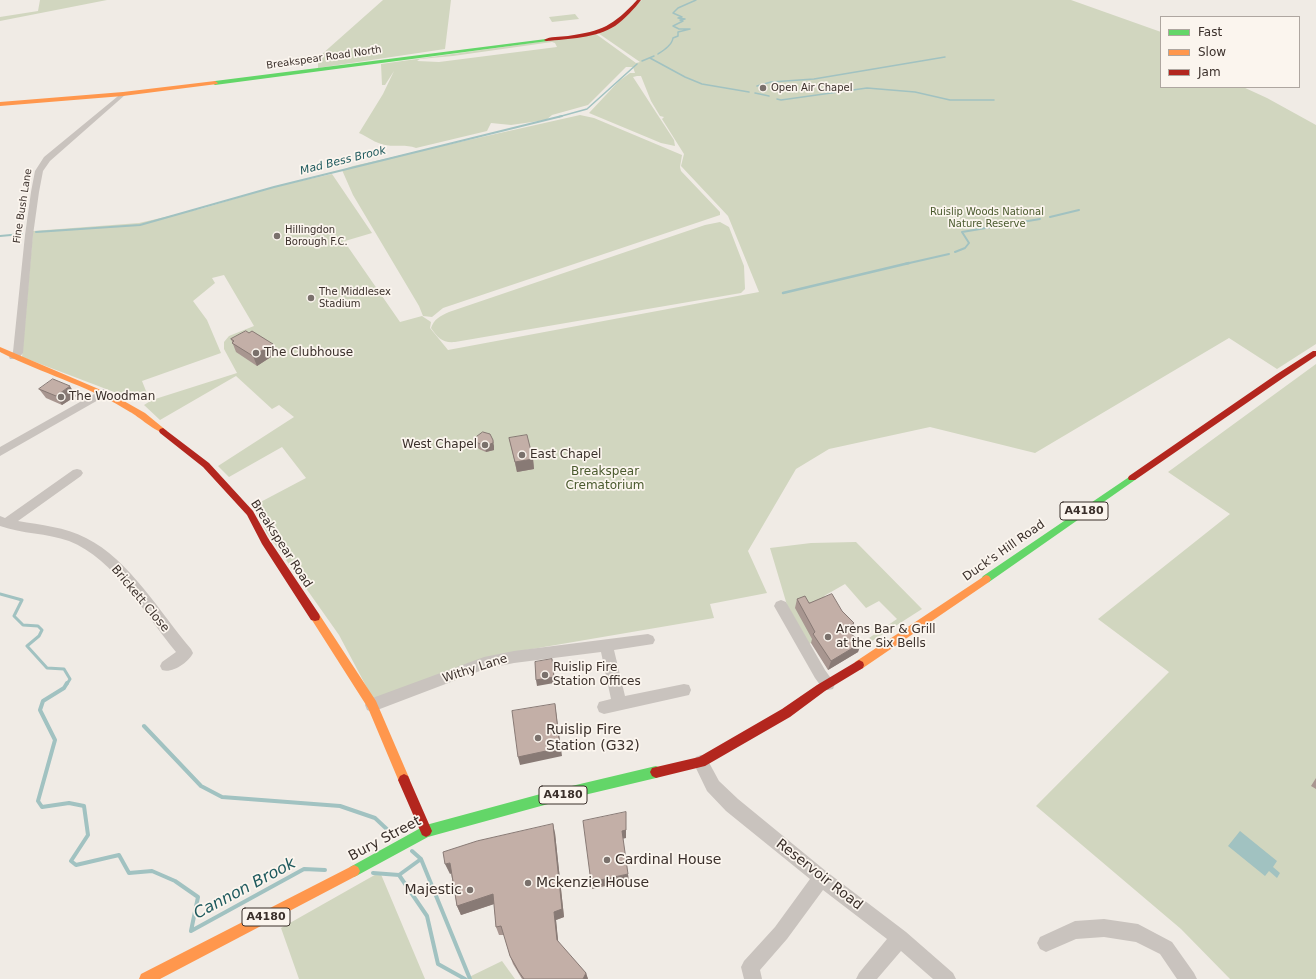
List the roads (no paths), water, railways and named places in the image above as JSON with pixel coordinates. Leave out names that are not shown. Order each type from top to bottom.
[{"type":"street","name":"Breakspear Road North","points":[[0,104],[123,94],[299,73],[580,35],[611,27],[620,20],[639,0]]},
{"type":"street","name":"Fine Bush Lane","points":[[14,357],[18,353],[29,235],[39,171],[47,159],[123,94]]},
{"type":"street","name":"Breakspear Road","points":[[0,349],[14,357],[103,393],[140,412],[206,465],[250,513],[327,638],[363,688],[372,705],[426,831]]},
{"type":"street","name":"Duck's Hill Road","points":[[702,762],[786,713],[828,684],[878,653],[1316,353]]},
{"type":"street","points":[[0,452],[103,393]]},
{"type":"street","points":[[3,522],[77,473]]},
{"type":"street","name":"Brickett Close","points":[[3,522],[65,535],[82,542],[110,562],[125,578],[186,653],[167,666]]},
{"type":"street","points":[[780,606],[820,674],[828,684]]},
{"type":"street","name":"Withy Lane","points":[[372,705],[484,664],[514,657],[648,640]]},
{"type":"street","points":[[606,645],[612,705],[684,690]]},
{"type":"street","name":"Bury Street","points":[[146,979],[386,854],[426,831],[559,796],[702,762]]},
{"type":"street","name":"Reservoir Road","points":[[702,762],[713,786],[732,805],[821,878],[900,938],[947,979]]},
{"type":"street","points":[[751,978],[750,967],[781,933],[821,878]]},
{"type":"street","points":[[1046,943],[1075,930],[1104,928],[1138,933],[1166,948],[1188,979]]},
{"type":"street","points":[[865,979],[900,938]]},
{"type":"water","points":[[1240,831],[1277,861],[1273,867],[1280,873],[1277,878],[1269,871],[1265,876],[1228,846]]},
{"type":"waterway","name":"Mad Bess Brook","points":[[658,54],[669,45],[673,38],[678,36],[678,32],[690,29],[679,29],[673,26],[683,21],[680,20],[685,19],[678,18],[682,17],[673,13],[678,8],[696,0]]},
{"type":"waterway","name":"Mad Bess Brook","points":[[642,61],[654,56]]},
{"type":"waterway","points":[[757,86],[771,82],[814,79],[945,57]]},
{"type":"waterway","points":[[650,58],[685,77],[702,84],[749,92]]},
{"type":"waterway","name":"Mad Bess Brook","points":[[558,117],[587,109],[637,64]]},
{"type":"waterway","points":[[777,99],[781,100],[867,88],[915,92],[950,100],[994,100]]},
{"type":"waterway","points":[[755,93],[769,96]]},
{"type":"waterway","name":"Mad Bess Brook","points":[[36,232],[140,225],[274,187],[558,117]]},
{"type":"waterway","points":[[1050,217],[1079,210]]},
{"type":"waterway","points":[[955,252],[965,248],[969,243],[962,232],[1040,219]]},
{"type":"waterway","name":"Mad Bess Brook","points":[[0,236],[22,234]]},
{"type":"waterway","points":[[905,264],[949,254]]},
{"type":"waterway","points":[[783,293],[909,263]]},
{"type":"waterway","name":"Cannon Brook","points":[[0,594],[22,600],[14,616],[23,625],[38,626],[42,630],[39,636],[27,646],[47,668],[64,669],[70,679],[67,684]]},
{"type":"waterway","name":"Cannon Brook","points":[[67,683],[64,688],[43,701],[40,710],[55,740],[38,801],[42,807],[69,803],[84,806],[88,835],[71,861],[76,865],[119,855],[129,873],[152,871],[175,881],[198,897],[191,931],[304,869],[325,870]]},
{"type":"waterway","points":[[144,726],[201,786],[222,797],[340,806],[375,818],[391,833]]},
{"type":"waterway","points":[[412,851],[421,859]]},
{"type":"waterway","points":[[399,875],[421,859]]},
{"type":"waterway","points":[[421,859],[470,979]]},
{"type":"waterway","name":"Cannon Brook","points":[[373,873],[399,875]]},
{"type":"waterway","name":"Cannon Brook","points":[[399,875],[427,916],[438,964],[465,979]]},
{"type":"place","name":"Open Air Chapel","points":[[763,88]]},
{"type":"place","name":"Hillingdon Borough F.C.","points":[[277,236]]},
{"type":"place","name":"The Middlesex Stadium","points":[[311,298]]},
{"type":"place","name":"The Clubhouse","points":[[256,353]]},
{"type":"place","name":"The Woodman","points":[[61,397]]},
{"type":"place","name":"West Chapel","points":[[485,445]]},
{"type":"place","name":"East Chapel","points":[[522,455]]},
{"type":"place","name":"Arens Bar & Grill at the Six Bells","points":[[828,637]]},
{"type":"place","name":"Ruislip Fire Station Offices","points":[[545,675]]},
{"type":"place","name":"Ruislip Fire Station (G32)","points":[[538,738]]},
{"type":"place","name":"Cardinal House","points":[[607,860]]},
{"type":"place","name":"Mckenzie House","points":[[528,883]]},
{"type":"place","name":"Majestic","points":[[470,890]]},
{"type":"park label","name":"Ruislip Woods National Nature Reserve","points":[[987,218]]},
{"type":"park label","name":"Breakspear Crematorium","points":[[605,479]]}]
